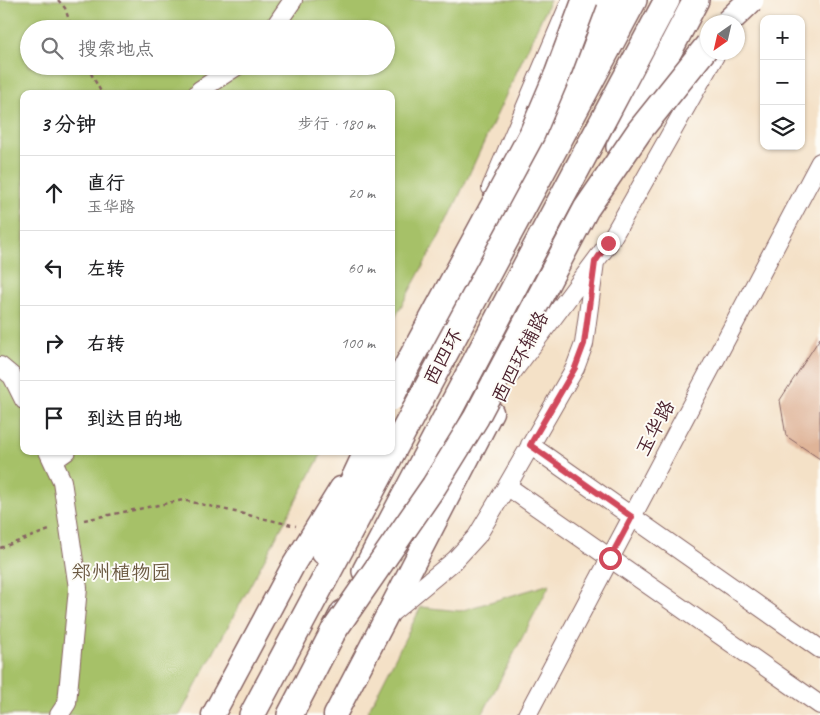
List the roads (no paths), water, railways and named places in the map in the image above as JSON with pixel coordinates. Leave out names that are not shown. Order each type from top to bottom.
[{"type":"highway","points":[[532,134],[557,75],[585,0]]},
{"type":"highway","points":[[395,390],[604,0]]},
{"type":"highway","name":"西四环","points":[[395,447],[634,0]]},
{"type":"highway","name":"西四环","points":[[290,715],[516,282],[667,0]]},
{"type":"highway","points":[[333,632],[434,486],[476,418],[696,0]]},
{"type":"highway","points":[[735,15],[751,0]]},
{"type":"highway","points":[[586,208],[640,130],[700,55]]},
{"type":"highway","points":[[286,651],[342,504],[363,455]]},
{"type":"highway","name":"西四环","points":[[252,715],[391,455]]},
{"type":"main road","points":[[395,401],[450,313],[619,0]]},
{"type":"main road","name":"西四环辅路","points":[[335,715],[511,374],[708,0]]},
{"type":"main road","points":[[212,715],[294,564],[362,455]]},
{"type":"street","points":[[280,20],[293,0]]},
{"type":"street","points":[[412,374],[571,0]]},
{"type":"street","points":[[737,15],[745,0]]},
{"type":"street","points":[[511,374],[608,243],[712,60]]},
{"type":"street","points":[[200,90],[223,75]]},
{"type":"street","name":"玉华路","points":[[527,715],[820,162]]},
{"type":"street","points":[[387,616],[455,560],[478,536],[575,368],[584,344],[595,262]]},
{"type":"street","points":[[0,366],[12,376],[20,392]]},
{"type":"street","points":[[530,445],[820,649]]},
{"type":"street","points":[[56,455],[62,481],[78,588],[67,703],[59,715]]},
{"type":"street","points":[[507,486],[820,705]]},
{"type":"park label","name":"郑州植物园","points":[[121,572]]}]
